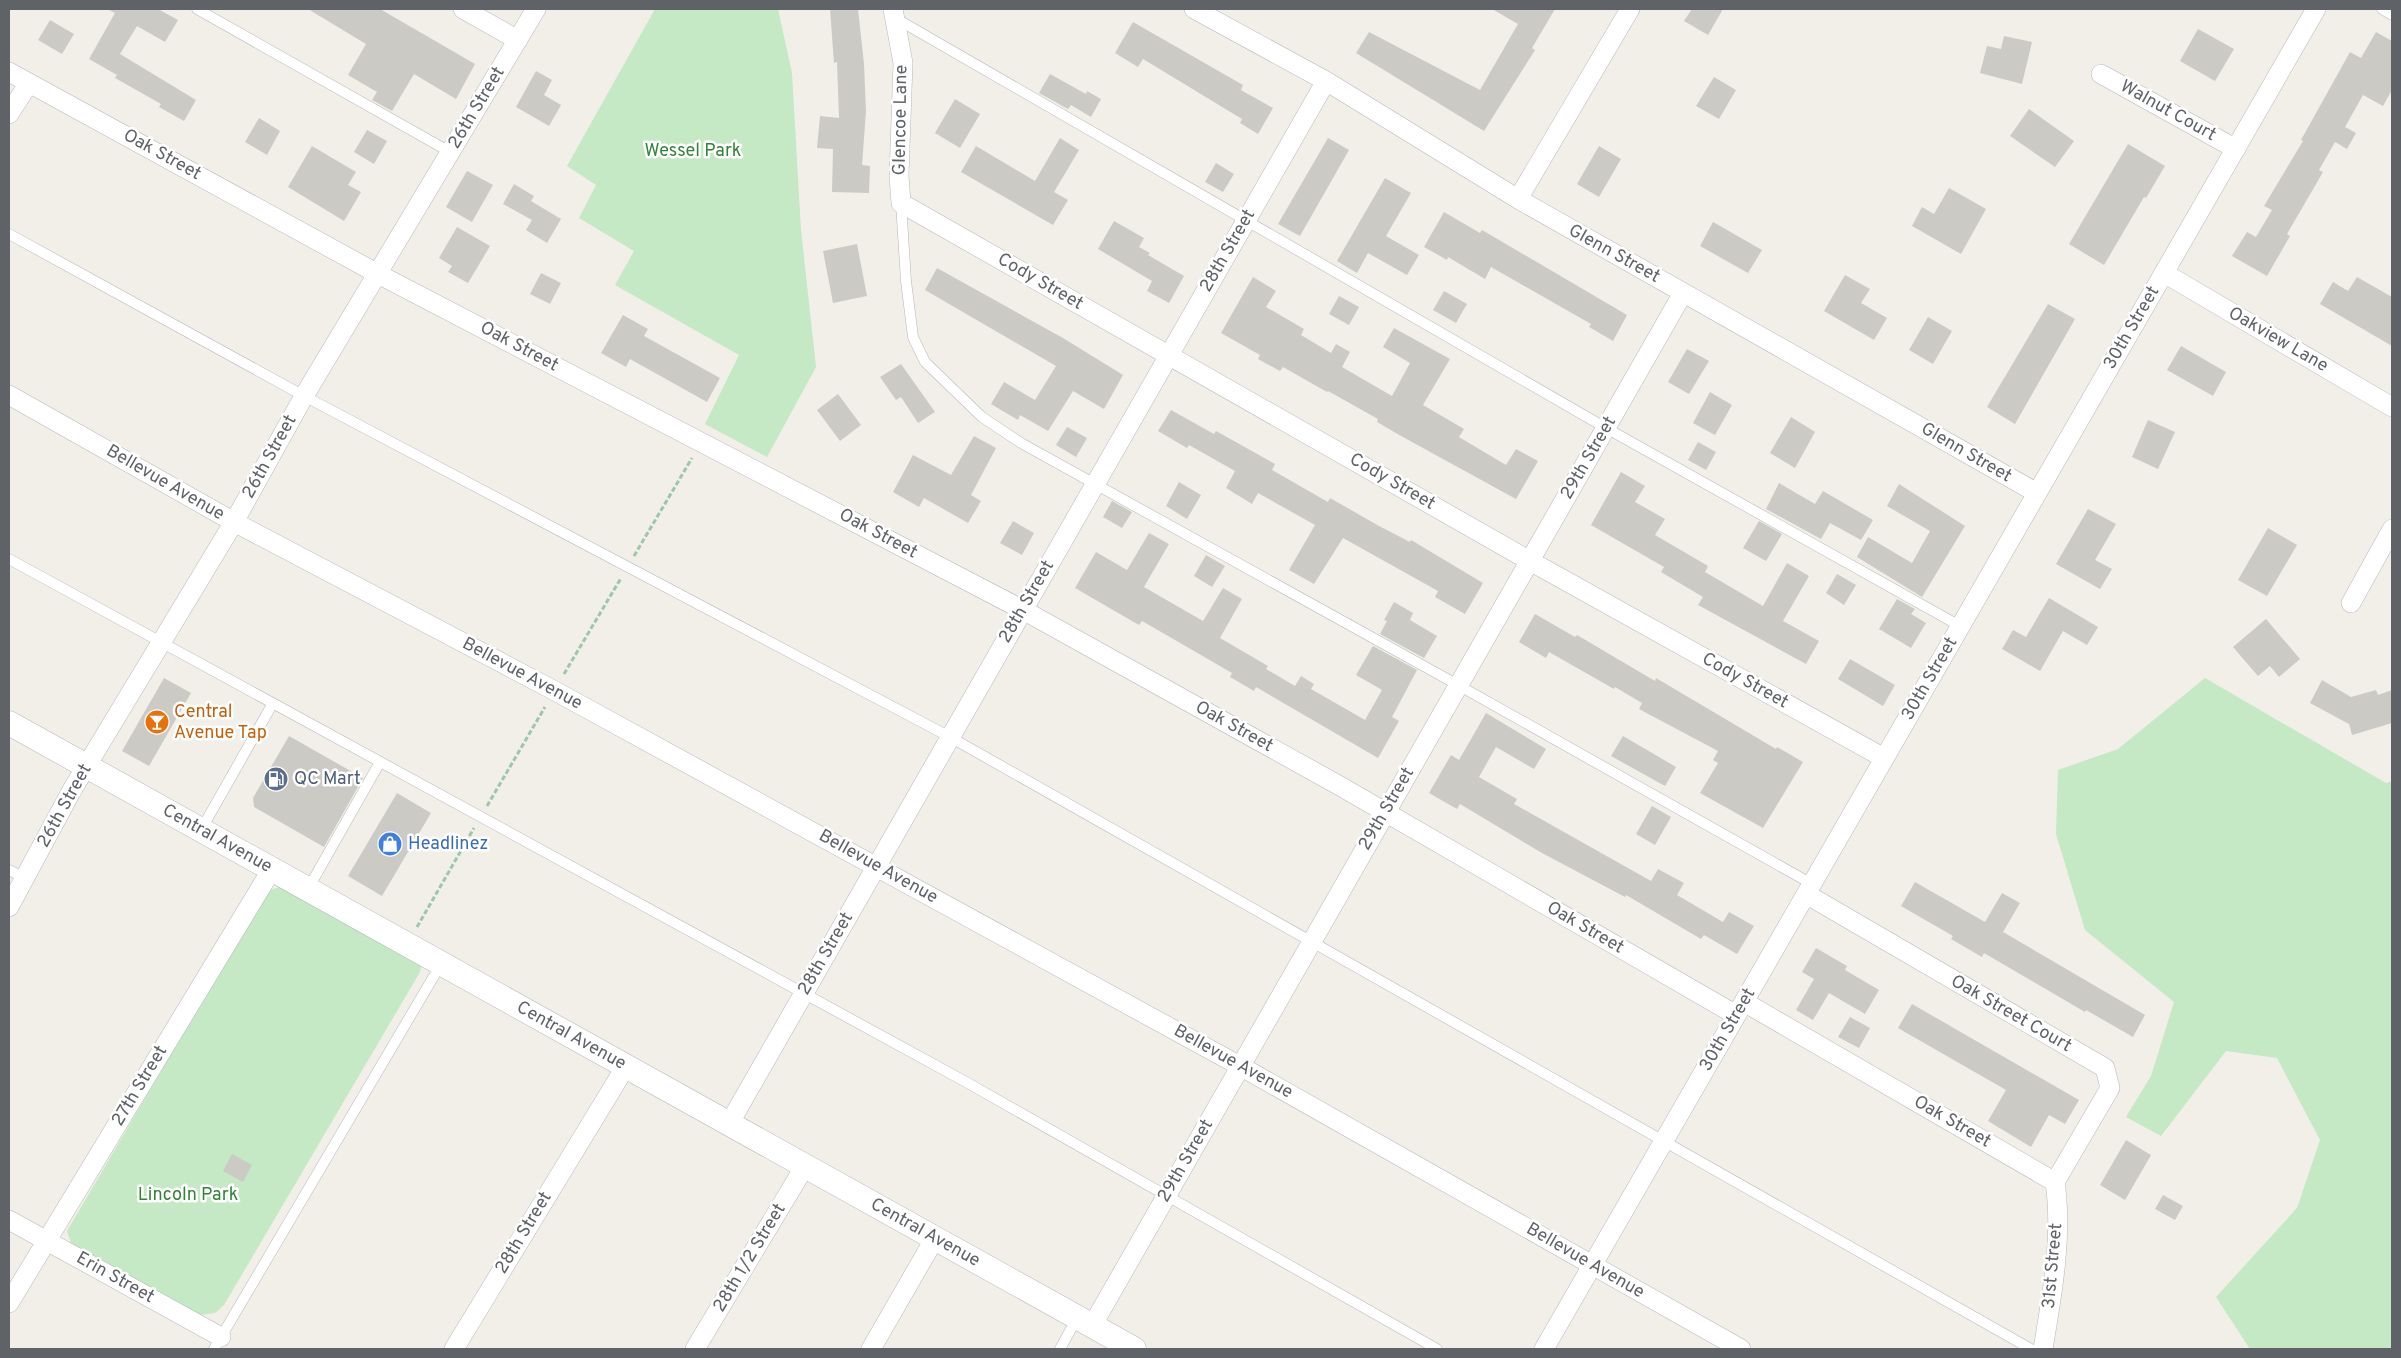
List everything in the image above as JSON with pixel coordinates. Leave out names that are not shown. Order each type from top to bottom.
[{"type":"street","points":[[463,9],[518,40]]},
{"type":"street","name":"26th Street","points":[[9,907],[17,874],[86,766],[160,641],[234,522],[304,396],[536,9]]},
{"type":"street","name":"Glenn Street","points":[[1194,9],[1326,81],[1518,200],[2037,494]]},
{"type":"street","points":[[1518,200],[1630,9]]},
{"type":"street","name":"30th Street","points":[[1544,1349],[2316,9]]},
{"type":"street","name":"Glencoe Lane","points":[[894,13],[903,63],[899,176],[901,203]]},
{"type":"street","name":"Oak Street","points":[[9,72],[378,274],[1023,610],[1384,812],[2056,1182]]},
{"type":"street","name":"Walnut Court","points":[[2101,74],[2236,149]]},
{"type":"street","name":"28th Street","points":[[729,1124],[1326,81]]},
{"type":"street","points":[[9,114],[29,83]]},
{"type":"street","name":"Cody Street","points":[[901,203],[1530,561],[1884,758]]},
{"type":"street","name":"Oakview Lane","points":[[2164,274],[2392,407]]},
{"type":"street","name":"29th Street","points":[[1084,1322],[1166,1196],[1384,812],[1683,293]]},
{"type":"street","name":"Bellevue Avenue","points":[[9,395],[234,522],[563,695],[1240,1066],[1741,1349]]},
{"type":"street","points":[[2351,603],[2392,529]]},
{"type":"street","name":"Central Avenue","points":[[9,723],[1134,1349]]},
{"type":"street","name":"27th Street","points":[[9,1303],[45,1239],[272,869]]},
{"type":"street","name":"Oak Street Court","points":[[1809,890],[2104,1068],[2110,1088],[2056,1182]]},
{"type":"street","name":"28th Street","points":[[454,1349],[626,1066]]},
{"type":"street","name":"28th 1/2 Street","points":[[695,1349],[805,1166]]},
{"type":"street","name":"31st Street","points":[[2042,1349],[2053,1280],[2059,1205],[2056,1182]]},
{"type":"street","name":"Erin Street","points":[[9,1220],[45,1239],[218,1343]]},
{"type":"street","points":[[871,1349],[935,1238]]},
{"type":"lane","points":[[197,9],[450,152]]},
{"type":"lane","points":[[2382,9],[2392,15]]},
{"type":"lane","points":[[894,13],[1245,221],[1606,428],[1960,626]]},
{"type":"lane","points":[[901,203],[906,281],[914,337],[925,362],[982,417],[1021,443],[1458,685],[1809,890]]},
{"type":"lane","points":[[9,234],[304,396],[950,737],[2031,1349]]},
{"type":"lane","points":[[9,559],[803,993],[1437,1349]]},
{"type":"lane","points":[[201,830],[272,703]]},
{"type":"lane","points":[[308,889],[380,762]]},
{"type":"lane","points":[[218,1343],[441,964]]},
{"type":"lane","points":[[1060,1349],[1084,1322]]},
{"type":"green space","name":"Wessel Park","points":[[655,9],[778,9],[792,73],[801,230],[816,367],[767,457],[705,424],[739,355],[615,285],[634,251],[579,218],[596,185],[567,166]]},
{"type":"green space","points":[[2205,678],[2386,783],[2392,781],[2392,1349],[2250,1349],[2216,1297],[2297,1208],[2320,1140],[2277,1058],[2226,1051],[2161,1136],[2126,1117],[2151,1076],[2174,1002],[2085,930],[2056,834],[2058,770],[2118,749]]},
{"type":"green space","name":"Lincoln Park","points":[[285,885],[422,961],[420,972],[224,1305],[215,1313],[200,1315],[72,1246],[67,1231],[267,891]]},
{"type":"building","points":[[107,9],[158,9],[178,20],[165,42],[137,26],[120,54],[196,100],[184,121],[159,107],[161,104],[115,78],[117,75],[89,59],[115,13]]},
{"type":"building","points":[[308,9],[380,9],[475,64],[456,99],[414,74],[392,111],[372,100],[377,92],[348,75],[366,44]]},
{"type":"building","points":[[830,9],[858,9],[864,64],[866,111],[862,165],[870,166],[869,193],[832,192],[833,149],[817,148],[820,116],[839,118],[837,62],[834,63]]},
{"type":"building","points":[[1492,9],[1555,9],[1532,48],[1535,50],[1484,131],[1356,53],[1369,32],[1480,90],[1518,24]]},
{"type":"building","points":[[1692,9],[1723,9],[1708,35],[1684,21]]},
{"type":"building","points":[[50,20],[74,34],[62,54],[38,40]]},
{"type":"building","points":[[1133,22],[1243,85],[1241,90],[1273,108],[1258,134],[1240,123],[1242,119],[1143,59],[1138,67],[1115,53]]},
{"type":"building","points":[[2198,29],[2234,49],[2215,81],[2180,61]]},
{"type":"building","points":[[2376,32],[2392,41],[2392,90],[2383,106],[2363,95],[2345,127],[2356,133],[2347,149],[2335,142],[2319,170],[2323,172],[2287,234],[2290,236],[2267,276],[2232,256],[2247,232],[2256,237],[2272,210],[2264,206],[2303,141],[2301,140],[2350,52],[2361,58]]},
{"type":"building","points":[[2004,36],[2032,42],[2022,84],[1980,73],[1987,46],[2001,49]]},
{"type":"building","points":[[536,71],[552,80],[544,95],[561,105],[549,126],[516,107]]},
{"type":"building","points":[[1050,74],[1086,94],[1087,91],[1101,99],[1091,117],[1071,105],[1068,109],[1039,93]]},
{"type":"building","points":[[1714,77],[1736,90],[1719,119],[1696,106]]},
{"type":"building","points":[[955,99],[980,114],[960,148],[935,133]]},
{"type":"building","points":[[2029,109],[2074,141],[2055,167],[2010,136]]},
{"type":"building","points":[[259,118],[280,131],[267,155],[245,142]]},
{"type":"building","points":[[367,130],[387,141],[374,164],[354,152]]},
{"type":"building","points":[[1060,138],[1079,150],[1054,192],[1068,200],[1053,225],[961,172],[976,146],[1035,181]]},
{"type":"building","points":[[1328,138],[1349,150],[1300,236],[1278,224]]},
{"type":"building","points":[[2128,144],[2165,166],[2146,198],[2144,197],[2104,265],[2069,244]]},
{"type":"building","points":[[312,146],[356,172],[348,185],[361,192],[344,221],[288,187]]},
{"type":"building","points":[[1599,146],[1621,159],[1599,197],[1577,184]]},
{"type":"building","points":[[1216,163],[1234,174],[1223,192],[1205,182]]},
{"type":"building","points":[[467,171],[493,185],[472,222],[446,207]]},
{"type":"building","points":[[1385,178],[1411,193],[1386,236],[1419,255],[1407,275],[1368,253],[1357,273],[1337,261]]},
{"type":"building","points":[[514,184],[534,196],[531,201],[561,219],[547,243],[526,230],[532,220],[503,204]]},
{"type":"building","points":[[1949,188],[1986,209],[1961,254],[1912,226],[1922,207],[1934,214]]},
{"type":"building","points":[[1444,212],[1480,233],[1482,230],[1627,315],[1613,341],[1589,327],[1591,324],[1491,267],[1485,279],[1448,257],[1447,260],[1424,247]]},
{"type":"building","points":[[1114,221],[1144,238],[1139,247],[1150,253],[1148,255],[1184,276],[1169,303],[1147,291],[1152,281],[1098,249]]},
{"type":"building","points":[[1713,222],[1762,250],[1748,273],[1700,246]]},
{"type":"building","points":[[457,227],[490,246],[468,283],[448,272],[452,266],[439,258]]},
{"type":"building","points":[[857,244],[867,296],[833,303],[823,251]]},
{"type":"building","points":[[937,268],[1063,338],[1123,375],[1104,409],[1073,391],[1048,431],[1020,415],[1018,420],[991,404],[1004,382],[1035,400],[1056,366],[925,290]]},
{"type":"building","points":[[541,273],[561,283],[550,304],[530,294]]},
{"type":"building","points":[[1845,275],[1870,289],[1861,303],[1887,318],[1874,340],[1824,311]]},
{"type":"building","points":[[1253,277],[1276,291],[1266,307],[1304,329],[1301,335],[1331,353],[1336,344],[1350,352],[1342,367],[1392,396],[1410,363],[1383,347],[1394,328],[1450,359],[1423,405],[1464,429],[1459,437],[1506,465],[1516,449],[1538,461],[1516,499],[1401,436],[1377,422],[1378,419],[1328,391],[1283,367],[1280,371],[1258,359],[1260,355],[1221,333]]},
{"type":"building","points":[[2357,277],[2392,297],[2392,346],[2320,304],[2333,282],[2348,291]]},
{"type":"building","points":[[1444,291],[1467,304],[1456,323],[1433,310]]},
{"type":"building","points":[[1339,296],[1359,307],[1349,325],[1329,314]]},
{"type":"building","points":[[2048,304],[2075,319],[2015,424],[1987,407]]},
{"type":"building","points":[[623,315],[648,329],[644,336],[720,378],[707,402],[630,359],[626,367],[601,353]]},
{"type":"building","points":[[1928,317],[1952,331],[1933,364],[1909,350]]},
{"type":"building","points":[[2181,346],[2226,372],[2213,396],[2167,370]]},
{"type":"building","points":[[1687,349],[1709,361],[1689,394],[1668,382]]},
{"type":"building","points":[[901,364],[935,412],[918,423],[901,397],[896,400],[880,377]]},
{"type":"building","points":[[1710,392],[1732,405],[1715,435],[1693,423]]},
{"type":"building","points":[[838,394],[861,425],[840,441],[817,410]]},
{"type":"building","points":[[1171,410],[1214,434],[1216,431],[1275,464],[1272,470],[1328,502],[1330,498],[1379,526],[1410,542],[1411,540],[1483,583],[1465,614],[1435,597],[1438,591],[1343,538],[1314,584],[1289,570],[1315,525],[1258,493],[1252,504],[1226,488],[1235,471],[1189,445],[1187,448],[1158,431]]},
{"type":"building","points":[[1791,417],[1815,432],[1795,468],[1770,453]]},
{"type":"building","points":[[2148,420],[2175,432],[2158,469],[2132,457]]},
{"type":"building","points":[[1067,427],[1087,438],[1076,457],[1056,445]]},
{"type":"building","points":[[974,436],[996,448],[971,495],[981,501],[968,523],[924,498],[919,507],[893,492],[913,455],[951,475]]},
{"type":"building","points":[[1698,442],[1716,452],[1706,470],[1688,460]]},
{"type":"building","points":[[1621,472],[1645,486],[1635,502],[1665,519],[1655,535],[1708,566],[1705,572],[1763,606],[1787,563],[1809,576],[1783,621],[1819,641],[1806,664],[1698,605],[1703,597],[1661,572],[1664,567],[1591,525]]},
{"type":"building","points":[[1179,482],[1201,495],[1187,519],[1166,506]]},
{"type":"building","points":[[1779,483],[1815,504],[1823,491],[1873,520],[1861,540],[1830,523],[1821,539],[1766,509]]},
{"type":"building","points":[[1899,484],[1965,526],[1922,597],[1857,557],[1868,537],[1912,563],[1930,531],[1887,506]]},
{"type":"building","points":[[1112,501],[1132,512],[1122,528],[1103,517]]},
{"type":"building","points":[[2088,509],[2116,524],[2095,560],[2112,569],[2100,589],[2056,564]]},
{"type":"building","points":[[1013,521],[1034,533],[1022,555],[1000,543]]},
{"type":"building","points":[[1759,521],[1782,534],[1766,561],[1743,548]]},
{"type":"building","points":[[2268,528],[2297,545],[2267,596],[2238,580]]},
{"type":"building","points":[[1149,533],[1169,544],[1144,587],[1203,621],[1223,588],[1242,599],[1220,638],[1268,666],[1266,669],[1295,686],[1301,676],[1314,684],[1311,689],[1365,720],[1382,690],[1356,675],[1373,646],[1417,670],[1392,717],[1399,721],[1378,758],[1256,687],[1254,691],[1230,677],[1232,673],[1142,621],[1139,625],[1075,588],[1096,552],[1127,570]]},
{"type":"building","points":[[1206,555],[1225,566],[1212,587],[1194,576]]},
{"type":"building","points":[[1837,574],[1856,585],[1844,605],[1826,593]]},
{"type":"building","points":[[2049,598],[2098,627],[2087,645],[2063,631],[2040,671],[2002,649],[2013,630],[2026,637]]},
{"type":"building","points":[[1897,599],[1915,609],[1911,614],[1926,623],[1911,648],[1879,629]]},
{"type":"building","points":[[1394,602],[1413,613],[1410,620],[1437,636],[1424,658],[1380,634],[1387,621],[1384,620]]},
{"type":"building","points":[[1535,614],[1575,637],[1577,635],[1655,681],[1656,678],[1776,749],[1777,747],[1803,762],[1763,828],[1700,793],[1718,763],[1713,760],[1718,751],[1639,709],[1642,703],[1615,687],[1614,689],[1549,652],[1546,658],[1519,642]]},
{"type":"building","points":[[2266,619],[2300,659],[2279,677],[2270,666],[2258,676],[2233,647]]},
{"type":"building","points":[[1850,659],[1895,685],[1883,706],[1838,679]]},
{"type":"building","name":"Central Avenue Tap","points":[[164,678],[191,693],[149,766],[122,751]]},
{"type":"building","points":[[2322,680],[2351,697],[2376,690],[2378,695],[2392,690],[2392,723],[2352,735],[2349,724],[2310,703]]},
{"type":"building","points":[[1486,713],[1546,749],[1534,769],[1496,747],[1479,777],[1517,799],[1514,804],[1651,881],[1658,869],[1684,883],[1677,895],[1723,922],[1729,912],[1754,926],[1737,954],[1704,935],[1701,939],[1626,895],[1625,897],[1542,853],[1460,804],[1457,809],[1429,793],[1451,755],[1459,760]]},
{"type":"building","points":[[289,736],[363,778],[324,847],[254,807],[253,798]]},
{"type":"building","points":[[1623,736],[1676,767],[1665,786],[1611,756]]},
{"type":"building","name":"Headlinez","points":[[397,793],[431,813],[382,896],[348,876]]},
{"type":"building","points":[[1652,806],[1671,817],[1655,845],[1636,834]]},
{"type":"building","points":[[1915,882],[1985,922],[2002,893],[2020,903],[2003,932],[2145,1015],[2133,1037],[2086,1010],[2085,1012],[1984,953],[1982,957],[1951,939],[1953,936],[1901,906]]},
{"type":"building","points":[[1816,948],[1847,966],[1845,970],[1879,990],[1865,1014],[1829,993],[1813,1020],[1796,1010],[1814,979],[1802,972]]},
{"type":"building","points":[[1912,1004],[2079,1100],[2065,1124],[2049,1115],[2031,1147],[1988,1121],[2006,1090],[1898,1028]]},
{"type":"building","points":[[1850,1017],[1870,1028],[1859,1048],[1838,1037]]},
{"type":"building","points":[[2126,1140],[2151,1155],[2125,1200],[2100,1185]]},
{"type":"building","points":[[232,1154],[252,1165],[243,1182],[223,1171]]},
{"type":"building","points":[[2163,1195],[2183,1206],[2175,1220],[2155,1209]]},
{"type":"place","name":"Central Avenue Tap","points":[[157,722]]},
{"type":"place","name":"QC Mart","points":[[276,779]]},
{"type":"place","name":"Headlinez","points":[[390,844]]}]
